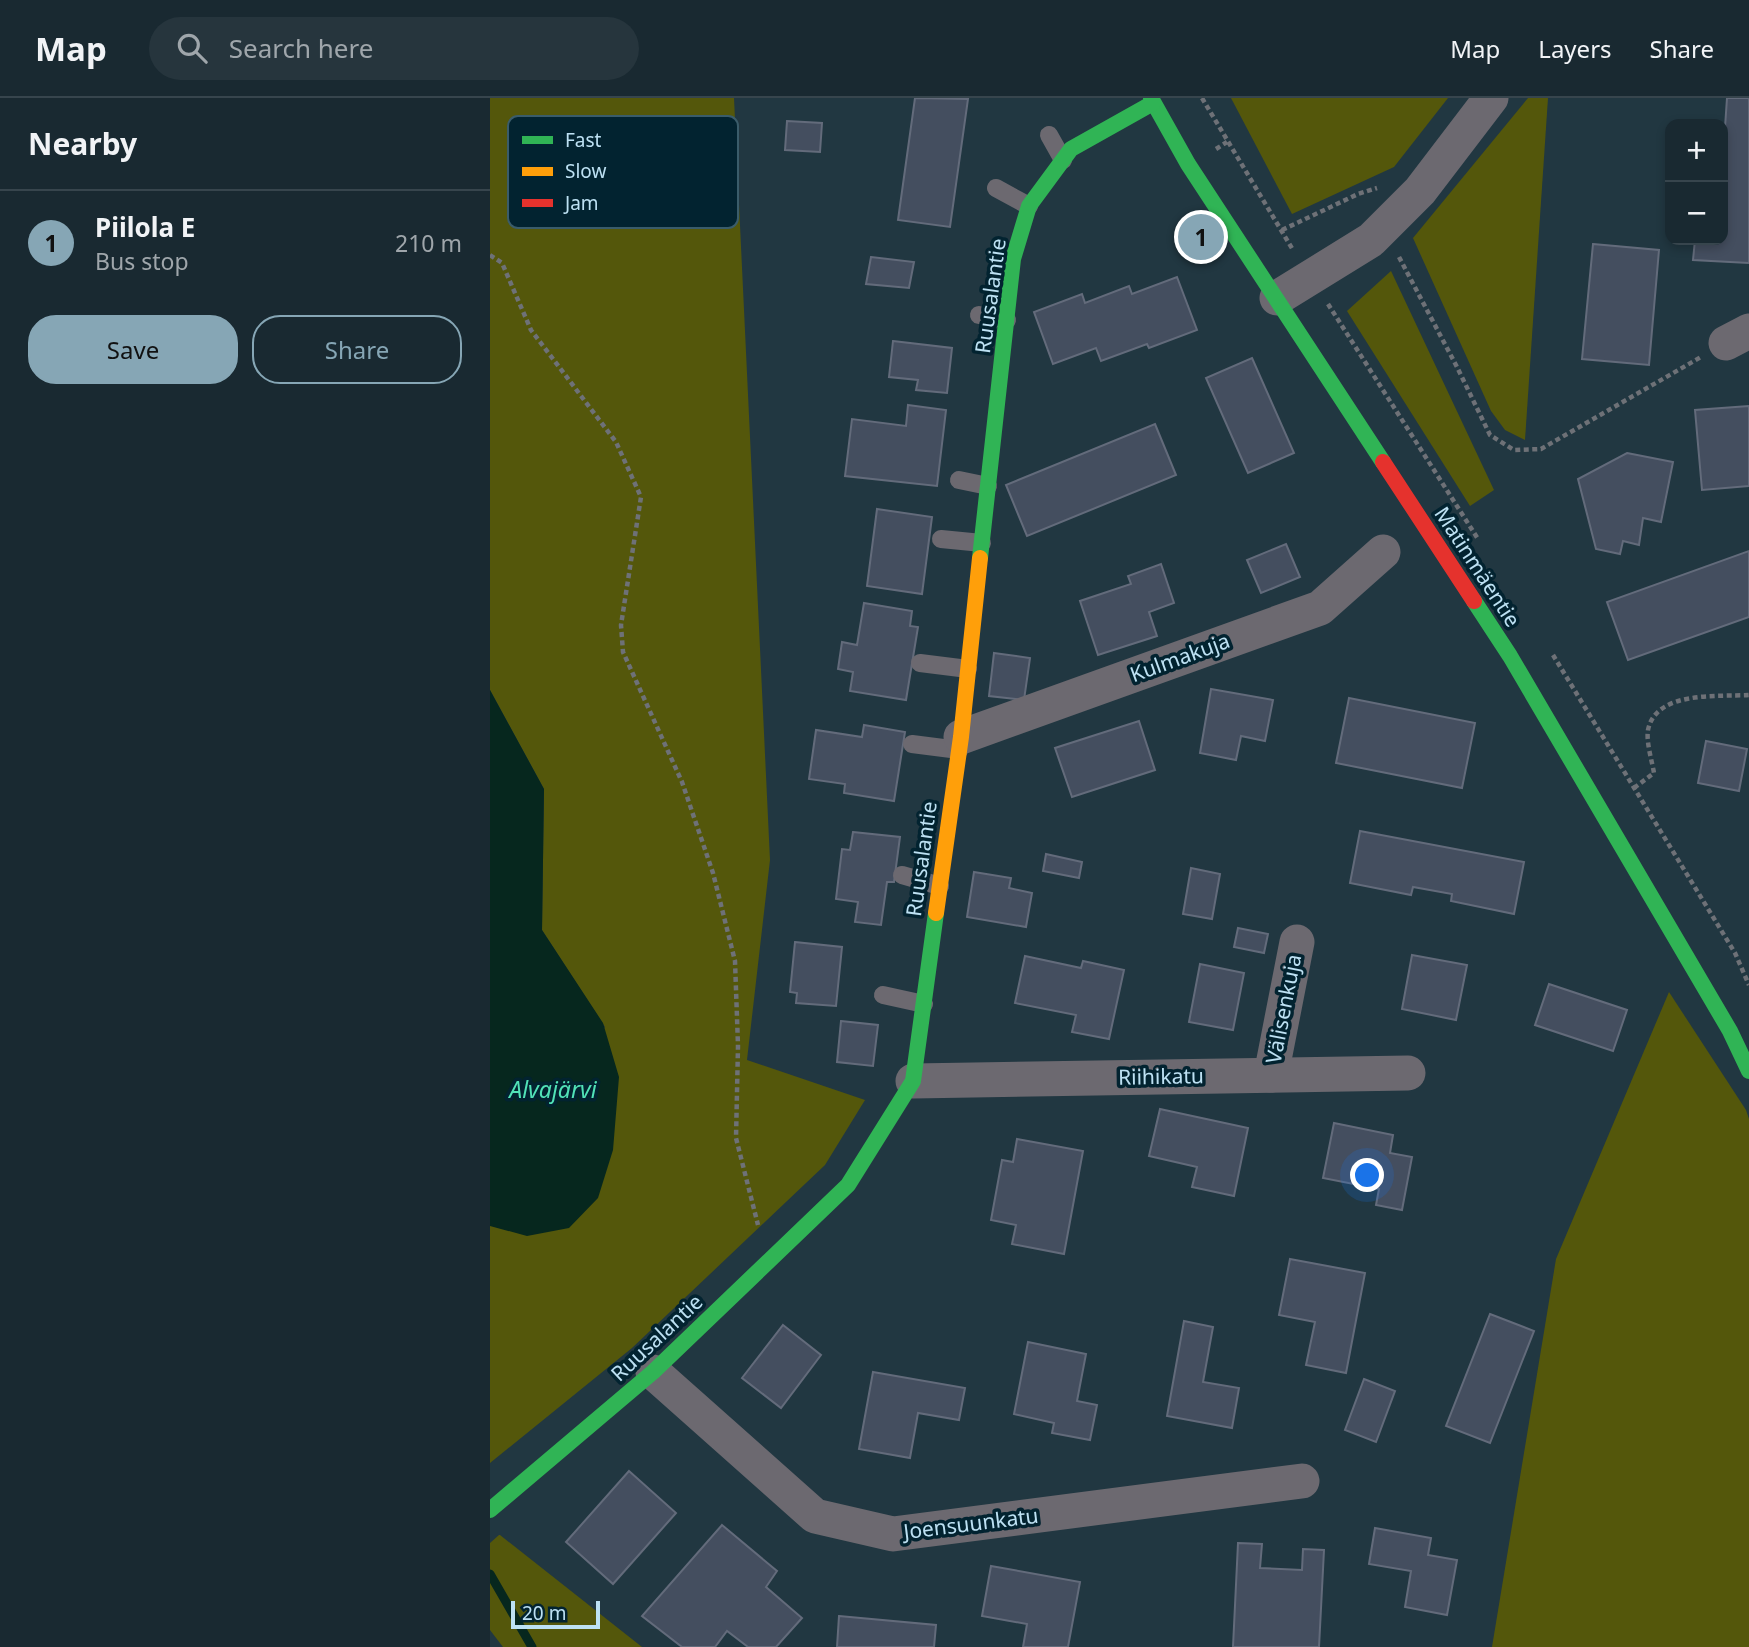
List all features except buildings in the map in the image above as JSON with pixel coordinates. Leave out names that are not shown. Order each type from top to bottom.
[{"type":"street","points":[[1277,299],[1371,240],[1420,191],[1491,98]]},
{"type":"street","name":"Matinmäentie","points":[[1152,100],[1188,164],[1510,656],[1739,1026],[1749,1071]]},
{"type":"street","name":"Ruusalantie","points":[[490,1510],[653,1372],[848,1185],[913,1081],[960,743],[1013,259],[1029,206],[1071,149],[1152,100]]},
{"type":"street","name":"Kulmakuja","points":[[960,743],[1320,608],[1383,552]]},
{"type":"street","name":"Välisenkuja","points":[[1271,1076],[1297,942]]},
{"type":"street","name":"Riihikatu","points":[[913,1081],[1408,1073]]},
{"type":"street","name":"Joensuunkatu","points":[[653,1372],[815,1516],[893,1534],[1302,1481]]},
{"type":"lane","points":[[1049,135],[1063,160]]},
{"type":"lane","points":[[996,188],[1029,206]]},
{"type":"lane","points":[[979,315],[1007,320]]},
{"type":"lane","points":[[959,480],[988,486]]},
{"type":"lane","points":[[941,539],[982,543]]},
{"type":"lane","points":[[920,663],[968,669]]},
{"type":"lane","points":[[912,744],[960,743]]},
{"type":"lane","points":[[902,875],[940,886]]},
{"type":"lane","points":[[883,995],[924,1004]]},
{"type":"path","points":[[1282,230],[1358,194],[1381,187]]},
{"type":"path","points":[[1395,250],[1490,435],[1514,450],[1541,449],[1737,337]]},
{"type":"path","points":[[490,254],[502,263],[531,330],[616,442],[640,497],[621,625],[623,652],[682,782],[713,873],[735,961],[738,1046],[736,1138],[759,1229]]},
{"type":"path","points":[[1634,788],[1654,773],[1648,730],[1658,711],[1681,698],[1749,695]]},
{"type":"shaded area","points":[[490,98],[734,98],[735,116],[508,116],[508,228],[738,228],[738,183],[770,860],[747,1060],[865,1100],[825,1165],[632,1348],[490,1463],[490,1180],[605,1027],[542,930],[544,789],[490,690]]},
{"type":"shaded area","points":[[1231,98],[1448,98],[1394,167],[1292,214]]},
{"type":"shaded area","points":[[1528,98],[1548,98],[1525,440],[1505,430],[1491,411],[1413,238]]},
{"type":"shaded area","points":[[1391,271],[1494,490],[1470,506],[1347,311]]},
{"type":"shaded area","points":[[1669,992],[1746,1110],[1749,1119],[1749,1647],[1492,1647],[1556,1259]]},
{"type":"shaded area","points":[[499,1535],[642,1647],[503,1647],[490,1630],[490,1543]]},
{"type":"water","name":"Alvajärvi","points":[[490,690],[544,789],[542,930],[603,1023],[619,1077],[613,1150],[598,1198],[569,1228],[527,1236],[490,1226]]},
{"type":"waterway","points":[[490,1574],[532,1647]]},
{"type":"traffic: fast","points":[[1151,98],[1188,164],[1383,462]]},
{"type":"traffic: fast","points":[[980,558],[1013,259],[1029,206],[1071,149],[1153,103]]},
{"type":"traffic: fast","points":[[1474,601],[1510,656],[1730,1031],[1749,1071]]},
{"type":"traffic: fast","points":[[490,1510],[653,1372],[848,1185],[913,1081],[936,913]]},
{"type":"traffic: slow","points":[[936,913],[961,737],[980,558]]},
{"type":"traffic: jam","points":[[1383,462],[1474,601]]},
{"type":"place","name":"Piilola E","points":[[1201,237]]}]
